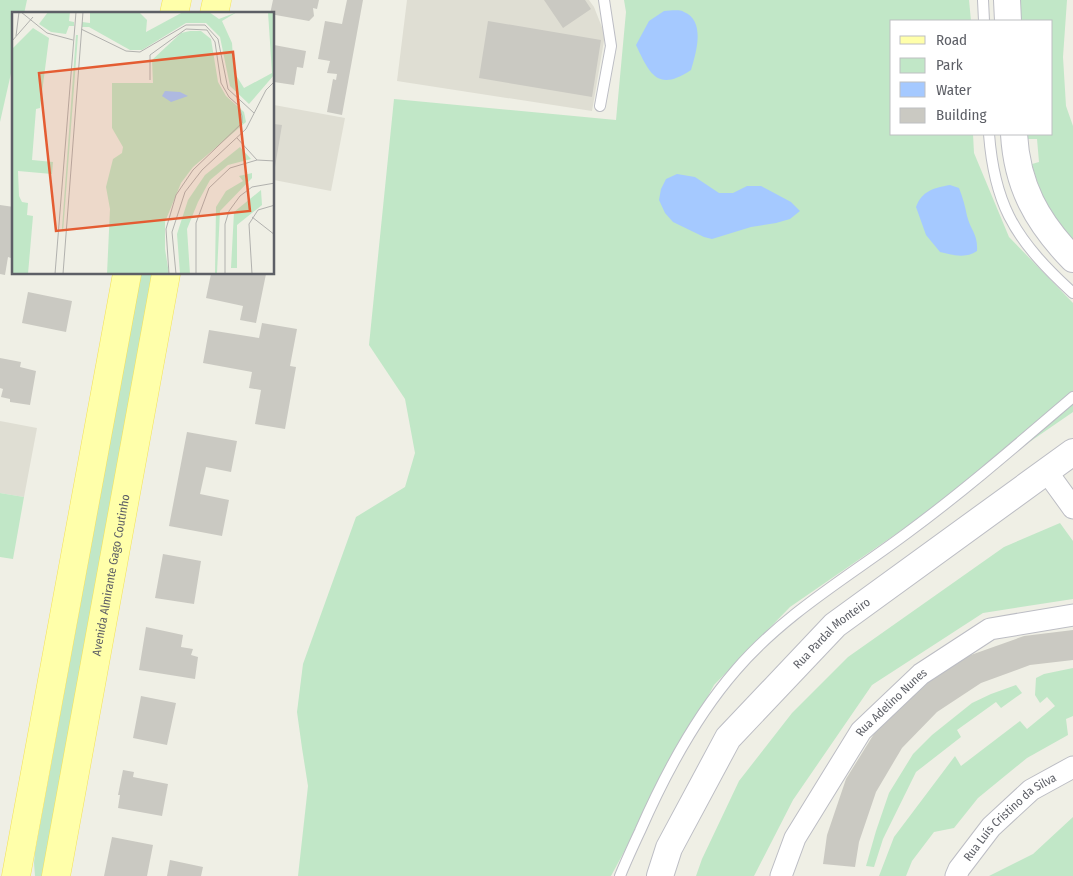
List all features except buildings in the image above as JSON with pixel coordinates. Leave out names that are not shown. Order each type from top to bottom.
[{"type":"main road","points":[[16,876],[127,275]]},
{"type":"main road","name":"Avenida Almirante Gago Coutinho","points":[[56,876],[166,275]]},
{"type":"street","points":[[1007,0],[1008,20]]},
{"type":"street","points":[[1014,135],[1016,159],[1027,196],[1046,229],[1073,259]]},
{"type":"street","name":"Rua Pardal Monteiro","points":[[660,876],[669,848],[728,738],[835,624],[1073,452]]},
{"type":"street","points":[[1047,472],[1073,508]]},
{"type":"street","name":"Rua Adelino Nunes","points":[[781,876],[795,838],[861,731],[921,674],[990,630],[1073,615]]},
{"type":"street","name":"Rua Luís Cristino da Silva","points":[[956,876],[991,827],[1031,790],[1073,767]]},
{"type":"lane","points":[[600,106],[611,46],[604,0]]},
{"type":"lane","points":[[983,0],[984,20]]},
{"type":"lane","points":[[989,135],[992,163],[1009,216],[1026,244],[1052,274],[1073,294]]},
{"type":"lane","points":[[620,876],[652,804],[682,747],[713,698],[738,668],[786,621],[964,490],[1073,397]]},
{"type":"shaded area","points":[[407,0],[589,0],[594,7],[605,35],[592,111],[397,81]]},
{"type":"shaded area","points":[[275,105],[345,118],[331,191],[275,180]]},
{"type":"shaded area","points":[[0,421],[37,428],[24,497],[0,493]]},
{"type":"green space","points":[[0,0],[27,0],[24,12],[12,12],[12,69],[0,122]]},
{"type":"green space","points":[[624,0],[969,0],[971,20],[890,20],[890,135],[973,135],[974,153],[1009,237],[1073,303],[1073,412],[790,607],[714,685],[611,876],[298,876],[308,786],[297,712],[303,664],[356,517],[405,487],[415,453],[405,399],[369,345],[394,99],[616,120],[626,12]]},
{"type":"green space","points":[[1019,0],[1067,0],[1063,57],[1066,106],[1073,126],[1073,240],[1053,214],[1038,185],[1032,164],[1039,162],[1037,139],[1028,139],[1028,135],[1053,135],[1053,20],[1020,20]]},
{"type":"green space","points":[[141,275],[153,275],[42,876],[35,876],[35,852]]},
{"type":"green space","points":[[0,493],[24,497],[13,559],[0,557]]},
{"type":"green space","points":[[1060,523],[1073,541],[1073,599],[983,613],[872,685],[793,800],[754,876],[696,876],[702,859],[739,781],[792,713],[848,657],[1004,547]]},
{"type":"green space","points":[[1073,668],[1073,716],[1066,719],[1068,735],[1027,758],[978,798],[954,828],[934,832],[912,861],[906,876],[879,876],[894,837],[955,756],[961,766],[1020,721],[1027,729],[1055,706],[1047,697],[1040,703],[1035,695],[1036,678],[1044,674]]},
{"type":"green space","points":[[1016,685],[1022,693],[1001,708],[996,702],[957,730],[961,737],[916,772],[883,839],[874,867],[866,866],[889,793],[913,754],[932,735],[972,703]]},
{"type":"green space","points":[[1073,817],[1073,876],[989,876],[1033,854]]},
{"type":"water","points":[[677,10],[691,16],[695,22],[698,38],[691,70],[670,80],[663,80],[651,72],[636,45],[649,21],[664,11]]},
{"type":"water","points":[[677,174],[695,177],[719,193],[733,193],[747,186],[761,186],[791,202],[800,211],[790,219],[776,223],[751,227],[712,239],[704,237],[673,222],[665,213],[659,200],[661,189],[666,179]]},
{"type":"water","points":[[950,185],[959,188],[976,240],[977,251],[968,255],[959,256],[940,252],[926,235],[916,207],[921,197],[929,191]]}]
